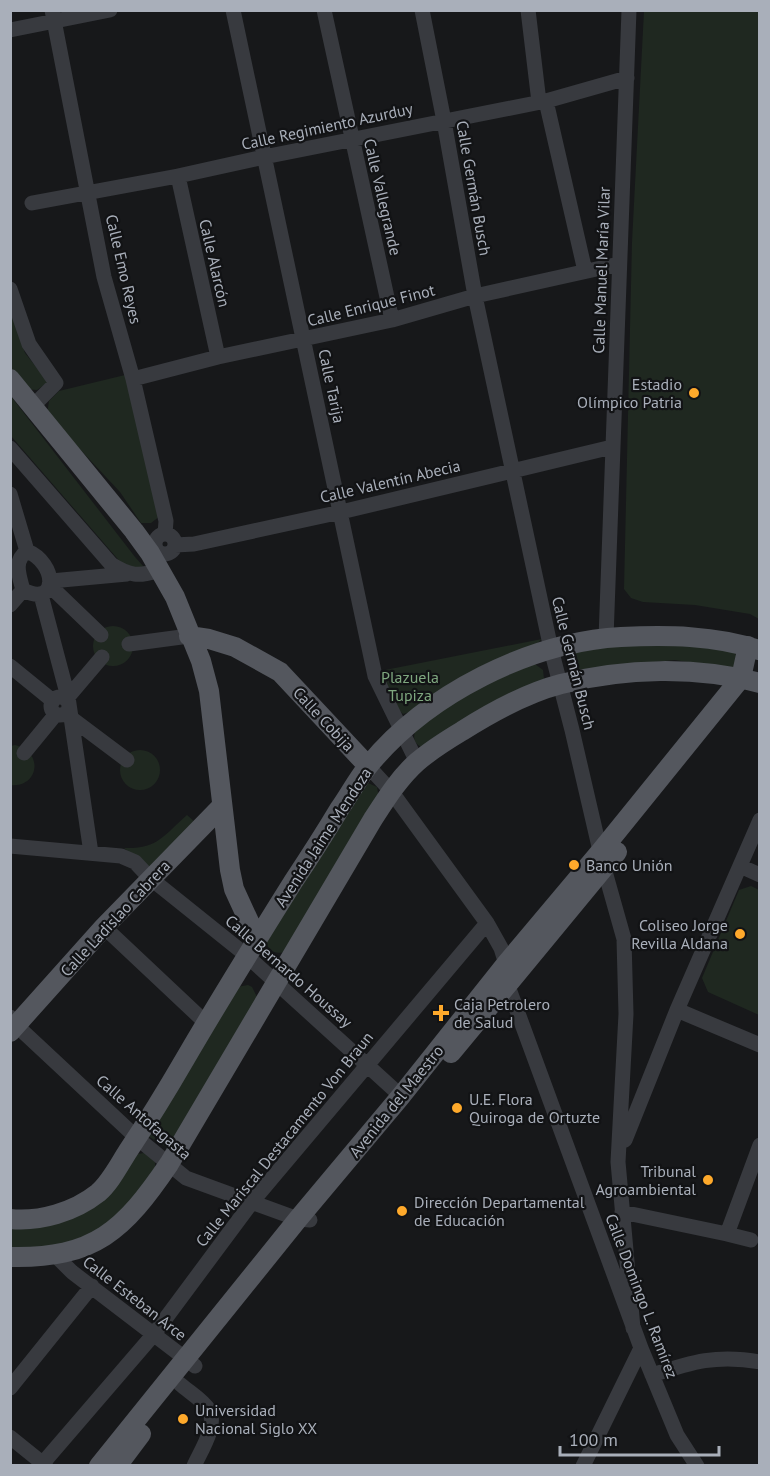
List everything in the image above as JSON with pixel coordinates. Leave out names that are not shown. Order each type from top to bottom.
[{"type":"main road","points":[[10,379],[134,531],[164,549],[174,597],[201,661],[208,691],[216,741],[221,807],[234,889],[252,947]]},
{"type":"main road","points":[[134,531],[164,549]]},
{"type":"main road","name":"Calle Cobija","points":[[189,636],[235,647],[280,672],[368,766]]},
{"type":"main road","name":"Avenida Jaime Mendoza","points":[[10,1219],[48,1217],[76,1206],[99,1192],[137,1138],[252,947],[368,766],[401,732],[432,708],[466,685],[498,669],[551,649],[580,642],[643,636],[696,638],[754,648]]},
{"type":"main road","name":"Avenida del Maestro","points":[[99,1466],[190,1362],[506,964],[602,860],[752,684],[754,648]]},
{"type":"main road","name":"Avenida Jaime Mendoza","points":[[11,1262],[73,1252],[88,1246],[123,1223],[149,1194],[170,1164],[391,791],[417,762],[489,714],[560,684],[650,671],[694,672],[752,684]]},
{"type":"main road","name":"Calle Ladislao Cabrera","points":[[12,1025],[150,878],[221,807]]},
{"type":"main road","name":"Avenida del Maestro","points":[[304,1219],[508,986],[602,860]]},
{"type":"main road","name":"Avenida del Maestro","points":[[117,1466],[180,1384],[190,1362]]},
{"type":"street","points":[[10,30],[53,16],[110,10]]},
{"type":"street","name":"Calle Tarija","points":[[233,10],[375,676],[417,762]]},
{"type":"street","name":"Calle Vallegrande","points":[[324,10],[392,320]]},
{"type":"street","name":"Calle Germán Busch","points":[[422,10],[475,296],[551,649],[602,860],[624,939],[626,1014],[618,1162],[633,1328]]},
{"type":"street","points":[[528,10],[542,102],[585,271]]},
{"type":"street","name":"Calle Manuel María Vilar","points":[[606,638],[629,10]]},
{"type":"street","name":"Calle Emo Reyes","points":[[53,16],[104,277],[133,379],[166,522],[164,549]]},
{"type":"street","name":"Calle Regimiento Azurduy","points":[[33,203],[542,102],[627,78]]},
{"type":"street","name":"Calle Alarcón","points":[[178,176],[218,357]]},
{"type":"street","name":"Calle Enrique Finot","points":[[133,379],[218,357],[392,320],[475,296],[619,264]]},
{"type":"street","points":[[10,288],[29,344],[56,382],[33,406]]},
{"type":"street","name":"Calle Valentín Abecia","points":[[47,587],[127,574],[142,575],[164,549],[341,512],[612,447]]},
{"type":"street","points":[[10,448],[111,564],[127,574]]},
{"type":"street","points":[[10,494],[27,551],[40,558],[48,569],[47,587],[63,707],[91,853]]},
{"type":"street","points":[[27,551],[21,555],[14,567],[23,590],[33,595],[47,587]]},
{"type":"street","points":[[47,587],[101,635]]},
{"type":"street","points":[[10,606],[23,590]]},
{"type":"street","points":[[129,644],[189,636]]},
{"type":"street","points":[[24,753],[102,657]]},
{"type":"street","points":[[10,666],[127,760]]},
{"type":"street","name":"Calle Cobija","points":[[368,766],[391,791],[487,923],[501,948],[506,964]]},
{"type":"street","points":[[618,1162],[628,1129],[677,1010],[759,820]]},
{"type":"street","name":"Calle Bernardo Houssay","points":[[10,846],[121,856],[135,862],[150,878],[252,947],[277,983],[315,1015],[401,1096]]},
{"type":"street","points":[[740,866],[759,875]]},
{"type":"street","name":"Calle Mariscal Destacamento Von Braun","points":[[45,1464],[154,1334],[252,1202],[487,923]]},
{"type":"street","points":[[104,927],[206,1023]]},
{"type":"street","name":"Calle Domingo L. Ramírez","points":[[506,964],[508,986],[633,1328],[677,1435],[697,1466]]},
{"type":"street","points":[[677,1010],[759,1045]]},
{"type":"street","name":"Calle Antofagasta","points":[[12,1025],[137,1138],[186,1178],[304,1219]]},
{"type":"street","points":[[727,1233],[759,1145]]},
{"type":"street","points":[[622,1212],[751,1240]]},
{"type":"street","name":"Calle Esteban Arce","points":[[55,1255],[72,1272],[190,1362]]},
{"type":"street","points":[[10,1388],[92,1286]]},
{"type":"street","points":[[583,1466],[641,1348]]},
{"type":"street","points":[[652,1375],[697,1360],[720,1358],[759,1362]]},
{"type":"street","points":[[180,1384],[203,1403],[211,1418],[210,1428],[194,1466]]},
{"type":"street","points":[[10,1437],[45,1464]]},
{"type":"green space","name":"Estadio Olímpico Patria","points":[[644,11],[759,11],[759,619],[750,614],[695,605],[643,602],[631,598],[624,589],[632,242]]},
{"type":"green space","points":[[10,309],[25,353],[48,382],[37,390],[25,389],[11,371]]},
{"type":"green space","points":[[125,375],[160,516],[151,523],[141,523],[120,492],[47,414],[49,401],[59,391]]},
{"type":"green space","points":[[10,395],[144,567],[137,569],[123,565],[11,436]]},
{"type":"green space","points":[[113,626],[121,627],[127,632],[132,638],[132,654],[127,660],[121,665],[113,666],[105,665],[99,660],[94,654],[93,646],[94,638],[99,632],[105,627]]},
{"type":"green space","name":"Plazuela Tupiza","points":[[542,639],[532,648],[403,714],[396,707],[380,671]]},
{"type":"green space","points":[[656,642],[734,650],[738,661],[732,669],[675,660],[581,673],[572,670],[570,665],[573,653]]},
{"type":"green space","points":[[535,664],[543,670],[544,679],[421,747],[415,741],[416,729],[458,700]]},
{"type":"green space","points":[[15,745],[31,754],[34,768],[28,781],[11,785],[11,746]]},
{"type":"green space","points":[[140,750],[148,751],[154,756],[159,762],[159,778],[154,784],[148,789],[140,790],[132,789],[126,784],[121,778],[120,770],[121,762],[126,756],[132,751]]},
{"type":"green space","points":[[368,783],[377,787],[379,798],[286,951],[279,953],[273,951],[265,941],[363,784]]},
{"type":"green space","points":[[187,815],[196,823],[149,868],[124,848],[153,844]]},
{"type":"green space","name":"Coliseo Jorge Revilla Aldana","points":[[751,886],[759,890],[759,1015],[708,992],[702,978],[739,890]]},
{"type":"green space","points":[[248,985],[252,987],[257,997],[169,1149],[148,1136],[237,987]]},
{"type":"green space","points":[[144,1153],[151,1156],[155,1162],[155,1170],[124,1212],[111,1223],[71,1242],[11,1250],[11,1226],[59,1222],[138,1154]]},
{"type":"place","name":"Estadio Olímpico Patria","points":[[694,393]]},
{"type":"place","name":"Banco Unión","points":[[574,865]]},
{"type":"place","name":"Coliseo Jorge Revilla Aldana","points":[[740,934]]},
{"type":"place","name":"Caja Petrolero de Salud","points":[[441,1013]]},
{"type":"place","name":"U.E. Flora Quiroga de Ortuzte","points":[[457,1108]]},
{"type":"place","name":"Tribunal Agroambiental","points":[[708,1180]]},
{"type":"place","name":"Dirección Departamental de Educación","points":[[402,1211]]},
{"type":"place","name":"Universidad Nacional Siglo XX","points":[[183,1419]]}]
